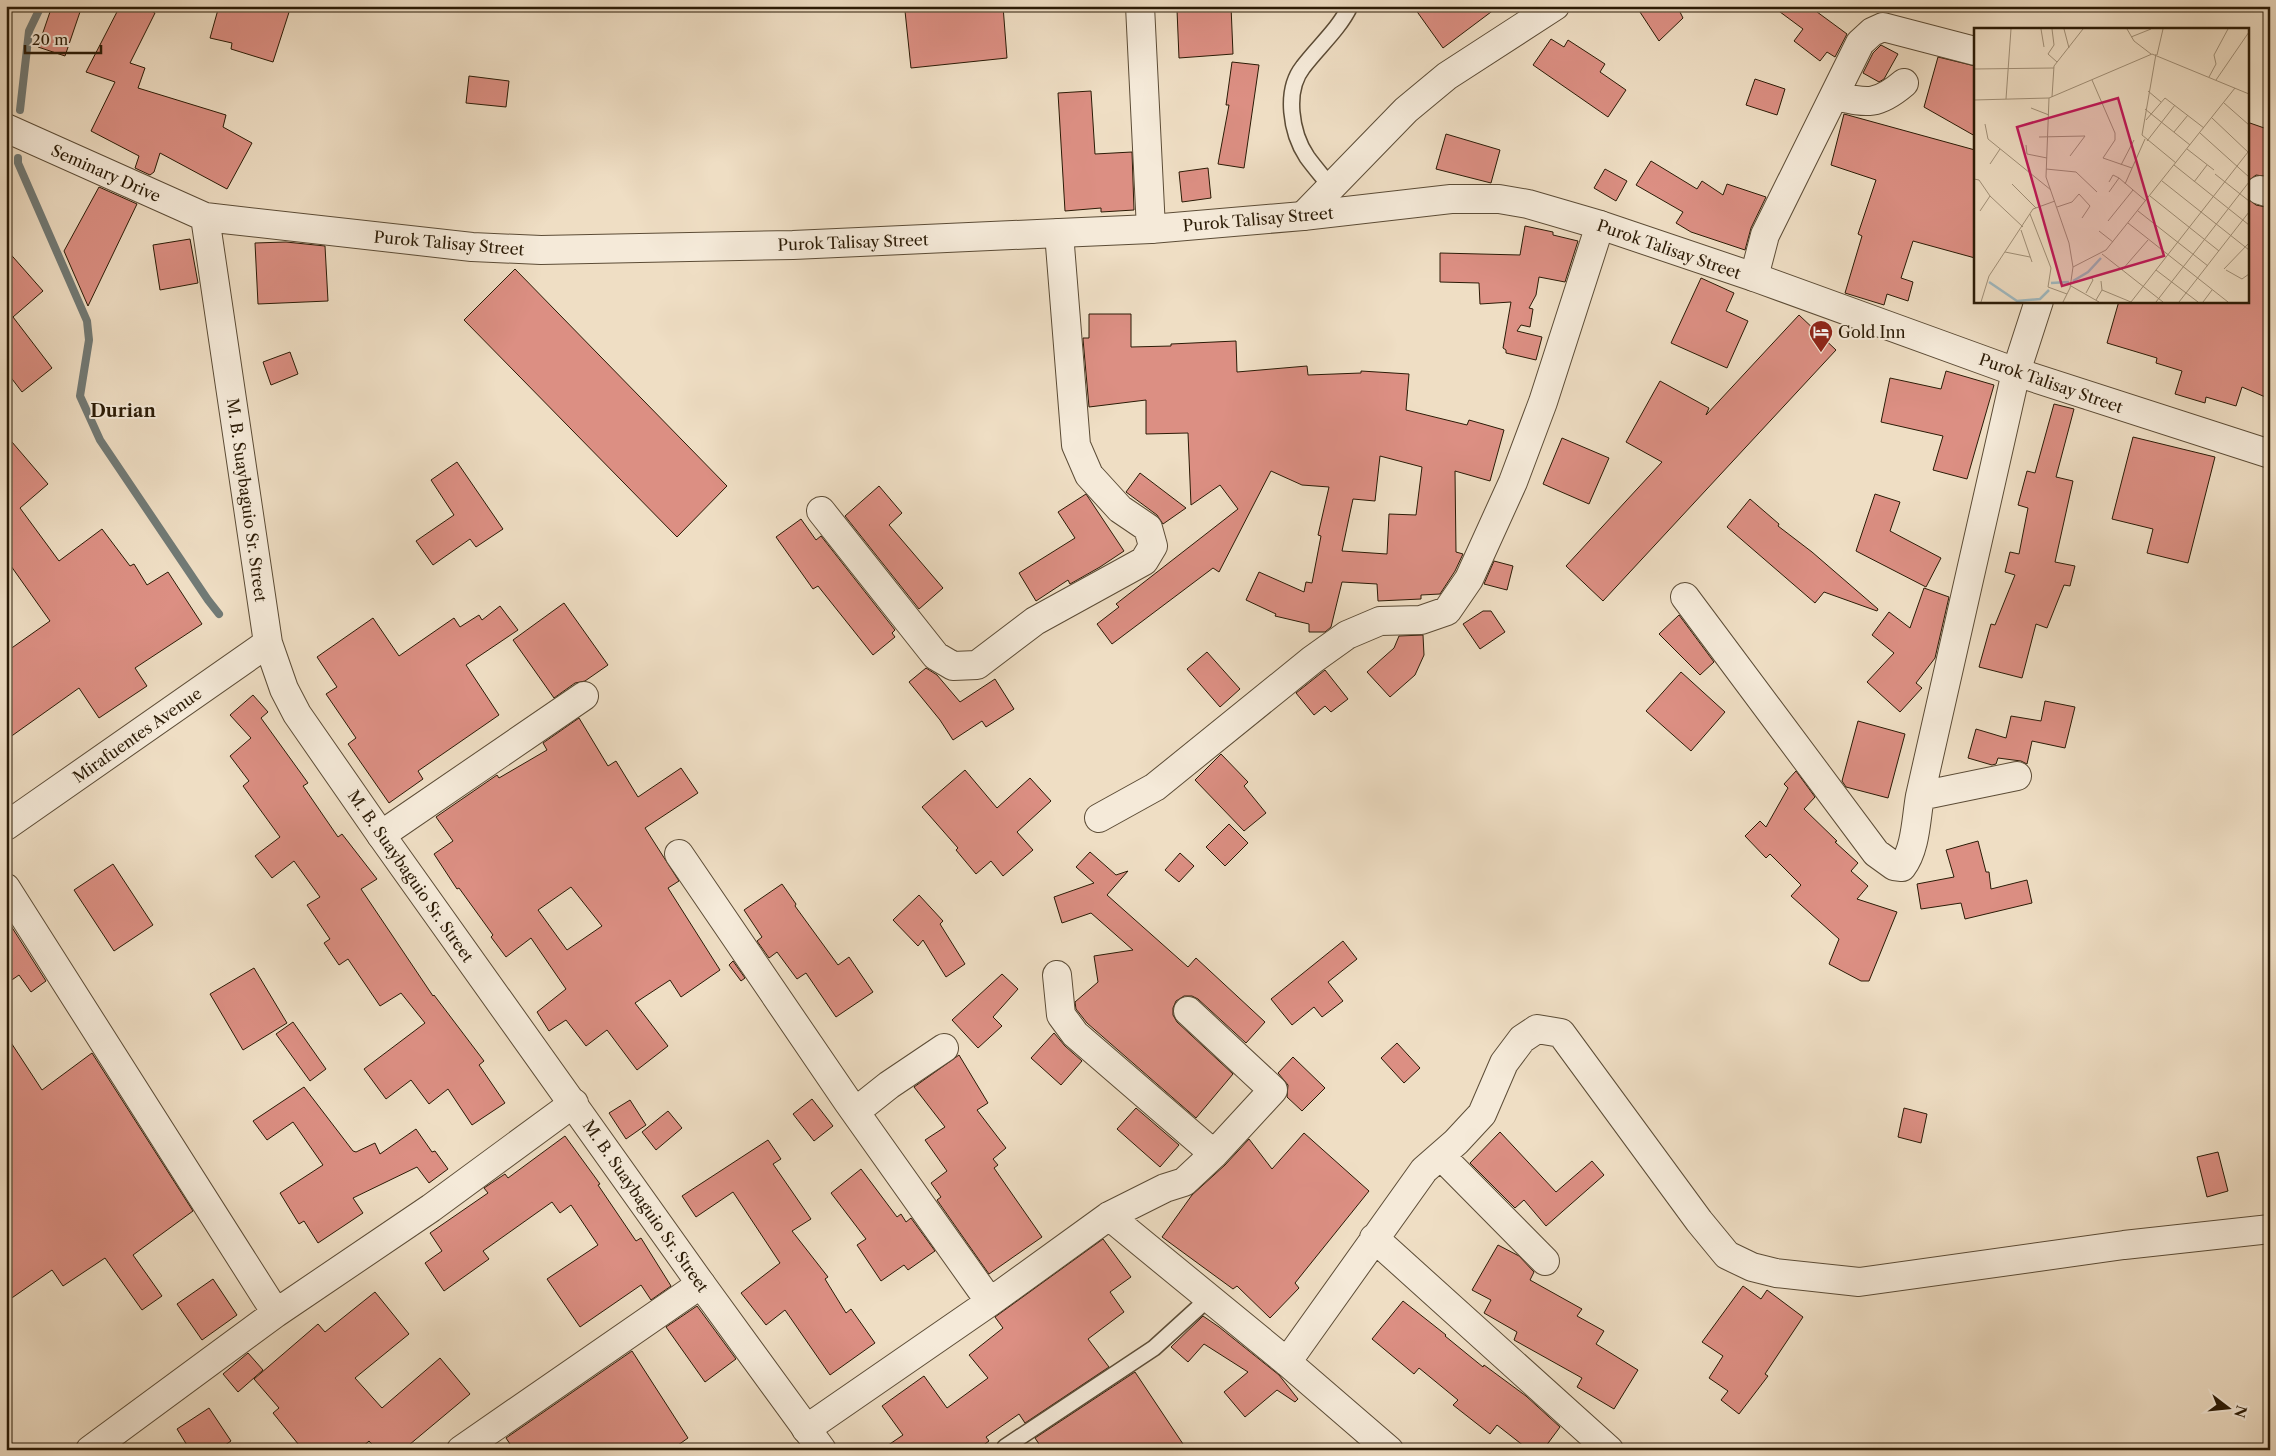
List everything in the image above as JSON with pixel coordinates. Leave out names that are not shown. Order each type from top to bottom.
[{"type":"street","points":[[1140,6],[1151,229]]},
{"type":"street","points":[[1303,216],[1406,110],[1447,76],[1556,6]]},
{"type":"street","points":[[1754,277],[1765,235],[1860,43],[1886,16],[1974,51]]},
{"type":"street","points":[[1835,96],[1857,101],[1876,102],[1892,94],[1904,84]]},
{"type":"street","name":"Seminary Drive","points":[[6,128],[205,217]]},
{"type":"street","name":"Purok Talisay Street","points":[[205,217],[426,243],[541,250],[793,245],[1151,229],[1303,216],[1451,199],[1499,199],[1528,204],[1600,225],[1754,277],[2016,372],[2270,454]]},
{"type":"street","name":"M. B. Suaybaguio Sr. Street","points":[[205,217],[268,643],[284,689],[297,714],[381,835],[574,1103],[701,1284],[814,1439]]},
{"type":"street","points":[[1099,818],[1156,787],[1312,660],[1347,635],[1380,621],[1421,620],[1447,611],[1469,579],[1513,482],[1543,402],[1600,225]]},
{"type":"street","points":[[821,511],[936,656],[954,666],[977,665],[1034,621],[1144,561],[1153,546],[1148,528],[1120,509],[1089,475],[1076,445],[1059,233]]},
{"type":"street","points":[[1685,597],[1876,852],[1894,866],[1902,866],[1907,860],[2016,372],[2039,302]]},
{"type":"street","name":"Mirafuentes Avenue","points":[[6,826],[268,643]]},
{"type":"street","points":[[381,835],[446,793],[584,696]]},
{"type":"street","points":[[1920,796],[2017,776]]},
{"type":"street","points":[[679,854],[855,1112],[990,1302]]},
{"type":"street","points":[[6,888],[276,1313]]},
{"type":"street","points":[[1056,975],[1061,1015],[1075,1034],[1214,1154]]},
{"type":"street","points":[[814,1439],[990,1302],[1109,1216],[1165,1188],[1184,1182],[1214,1154],[1272,1090],[1188,1011]]},
{"type":"street","points":[[1287,1362],[1424,1170],[1441,1156],[1482,1114],[1504,1063],[1522,1039],[1537,1029],[1561,1033],[1704,1228],[1727,1255],[1752,1267],[1820,1279],[1859,1282],[2124,1245],[2270,1229]]},
{"type":"street","points":[[855,1112],[889,1085],[944,1048]]},
{"type":"street","points":[[90,1450],[276,1313],[431,1208],[574,1103]]},
{"type":"street","points":[[1441,1156],[1545,1261]]},
{"type":"street","points":[[1109,1216],[1287,1362],[1390,1450]]},
{"type":"street","points":[[1374,1238],[1609,1450]]},
{"type":"street","points":[[461,1450],[701,1284]]},
{"type":"lane","points":[[1331,187],[1306,156],[1295,130],[1291,97],[1293,82],[1297,75],[1335,29],[1350,6]]},
{"type":"lane","points":[[1005,1447],[1154,1348],[1210,1298]]},
{"type":"building","points":[[52,6],[82,6],[65,56],[38,47]]},
{"type":"building","points":[[120,6],[142,6],[155,13],[130,63],[145,68],[138,88],[226,115],[223,127],[252,143],[227,189],[160,153],[154,172],[150,175],[135,168],[139,156],[91,131],[115,82],[86,72]]},
{"type":"building","points":[[219,6],[291,6],[273,62],[231,49],[232,43],[210,38]]},
{"type":"building","points":[[949,6],[1003,6],[1007,58],[911,68],[905,11]]},
{"type":"building","points":[[1195,6],[1231,6],[1233,54],[1179,58],[1177,10],[1195,9]]},
{"type":"building","points":[[1413,6],[1499,6],[1443,48]]},
{"type":"building","points":[[1636,6],[1677,6],[1683,18],[1659,41]]},
{"type":"building","points":[[1772,6],[1809,6],[1847,34],[1835,57],[1827,52],[1820,61],[1794,41],[1803,29]]},
{"type":"building","points":[[1551,39],[1564,47],[1568,40],[1605,64],[1600,72],[1626,90],[1608,117],[1533,65]]},
{"type":"building","points":[[1881,45],[1898,54],[1884,79],[1879,82],[1863,73],[1873,53]]},
{"type":"building","points":[[1938,57],[1974,66],[1974,135],[1924,107]]},
{"type":"building","points":[[1232,62],[1259,65],[1244,168],[1218,164],[1229,105],[1226,105]]},
{"type":"building","points":[[469,76],[509,81],[506,107],[466,103]]},
{"type":"building","points":[[1755,79],[1785,89],[1777,115],[1746,105]]},
{"type":"building","points":[[1091,91],[1095,154],[1132,152],[1134,210],[1101,212],[1101,208],[1065,211],[1058,93]]},
{"type":"building","points":[[1844,114],[1974,150],[1974,258],[1913,241],[1901,278],[1913,282],[1908,301],[1887,294],[1884,305],[1845,293],[1862,236],[1858,234],[1876,180],[1831,165]]},
{"type":"building","points":[[2248,122],[2270,130],[2270,177],[2256,175],[2248,181]]},
{"type":"building","points":[[1446,134],[1500,150],[1491,183],[1436,169]]},
{"type":"building","points":[[1651,161],[1697,189],[1702,181],[1723,195],[1727,184],[1766,197],[1751,228],[1745,250],[1691,232],[1676,223],[1683,212],[1636,185]]},
{"type":"building","points":[[1208,168],[1211,198],[1182,202],[1179,172]]},
{"type":"building","points":[[1605,169],[1627,181],[1616,201],[1594,188]]},
{"type":"building","points":[[99,187],[137,204],[88,306],[64,251]]},
{"type":"building","points":[[2248,199],[2256,205],[2270,208],[2270,399],[2242,387],[2236,406],[2206,397],[2205,403],[2175,394],[2182,371],[2156,363],[2157,358],[2107,343],[2119,302],[2248,302]]},
{"type":"building","points":[[1525,226],[1553,232],[1553,235],[1578,241],[1565,282],[1539,277],[1536,295],[1529,308],[1533,309],[1530,327],[1521,325],[1517,331],[1542,337],[1536,360],[1506,353],[1506,350],[1503,348],[1511,302],[1480,304],[1479,283],[1440,282],[1440,253],[1520,255]]},
{"type":"building","points":[[190,239],[198,283],[160,290],[153,245]]},
{"type":"building","points":[[286,242],[325,246],[328,301],[258,304],[255,243]]},
{"type":"building","points":[[6,249],[43,291],[13,317],[52,368],[22,392],[6,371]]},
{"type":"building","points":[[515,269],[727,486],[677,537],[464,320]]},
{"type":"building","points":[[1701,278],[1734,293],[1726,311],[1748,321],[1727,368],[1671,343]]},
{"type":"building","points":[[1089,314],[1131,314],[1131,347],[1236,341],[1237,372],[1307,366],[1308,375],[1361,373],[1361,371],[1409,374],[1406,410],[1467,425],[1469,420],[1504,430],[1490,481],[1455,471],[1456,552],[1463,554],[1455,571],[1440,594],[1421,595],[1421,599],[1378,601],[1377,584],[1342,582],[1331,627],[1325,632],[1309,632],[1309,624],[1275,616],[1276,614],[1246,600],[1259,572],[1304,592],[1306,582],[1312,583],[1321,536],[1318,535],[1329,487],[1302,485],[1271,471],[1219,572],[1213,568],[1112,644],[1097,624],[1119,607],[1116,604],[1238,509],[1220,485],[1191,505],[1188,433],[1146,434],[1146,400],[1089,407],[1083,338],[1089,338]],"holes":[[[1380,456],[1422,467],[1416,515],[1389,514],[1387,554],[1342,551],[1353,499],[1375,501]]]},
{"type":"building","points":[[1799,315],[1836,350],[1603,601],[1566,566],[1662,462],[1626,442],[1660,381],[1709,408],[1706,415]]},
{"type":"building","points":[[290,352],[298,374],[271,385],[263,362]]},
{"type":"building","points":[[1946,371],[1994,385],[1967,479],[1933,470],[1943,436],[1881,422],[1890,378],[1941,389]]},
{"type":"building","points":[[2054,404],[2074,409],[2056,477],[2073,481],[2055,562],[2075,566],[2070,586],[2064,585],[2047,628],[2036,624],[2022,678],[1979,667],[1991,624],[1995,625],[2015,575],[2005,572],[2010,552],[2019,554],[2028,508],[2018,505],[2027,471],[2035,473]]},
{"type":"building","points":[[6,435],[48,484],[20,508],[59,561],[102,529],[130,566],[134,564],[147,585],[168,572],[202,624],[135,668],[147,686],[99,718],[79,688],[6,740],[6,652],[50,621],[6,559]]},
{"type":"building","points":[[2133,437],[2215,457],[2188,563],[2147,553],[2153,529],[2112,519]]},
{"type":"building","points":[[1562,438],[1609,458],[1589,504],[1543,484]]},
{"type":"building","points":[[457,462],[503,529],[476,547],[470,539],[433,565],[416,541],[454,515],[431,480]]},
{"type":"building","points":[[1140,473],[1186,508],[1163,524],[1157,515],[1126,492]]},
{"type":"building","points":[[879,486],[902,513],[889,525],[943,588],[919,609],[845,516]]},
{"type":"building","points":[[1086,494],[1124,551],[1070,584],[1068,580],[1036,601],[1019,573],[1075,538],[1058,512]]},
{"type":"building","points":[[1875,494],[1900,502],[1890,531],[1941,558],[1926,587],[1856,551]]},
{"type":"building","points":[[1750,499],[1779,524],[1778,526],[1812,552],[1878,609],[1877,611],[1824,592],[1815,603],[1727,527]]},
{"type":"building","points":[[801,519],[816,540],[821,536],[895,630],[892,633],[895,637],[873,655],[818,586],[813,589],[776,537]]},
{"type":"building","points":[[1494,561],[1513,566],[1507,590],[1484,584]]},
{"type":"building","points":[[1924,588],[1949,597],[1935,658],[1916,683],[1922,688],[1900,712],[1867,682],[1894,653],[1872,635],[1889,612],[1910,628]]},
{"type":"building","points":[[564,603],[608,665],[585,681],[575,683],[554,698],[513,640]]},
{"type":"building","points":[[500,606],[518,630],[466,665],[499,715],[418,771],[423,779],[389,803],[348,744],[356,738],[326,694],[337,687],[317,657],[373,618],[399,656],[454,618],[460,627],[479,615],[482,620]]},
{"type":"building","points":[[1483,611],[1491,611],[1505,632],[1480,649],[1463,624]]},
{"type":"building","points":[[1679,615],[1714,662],[1700,675],[1659,634]]},
{"type":"building","points":[[1423,635],[1424,655],[1415,675],[1390,697],[1367,672],[1394,648],[1399,636]]},
{"type":"building","points":[[1207,652],[1240,689],[1220,707],[1187,669]]},
{"type":"building","points":[[926,668],[937,675],[960,702],[995,679],[1014,709],[986,727],[982,721],[953,740],[940,720],[909,682]]},
{"type":"building","points":[[1325,670],[1348,699],[1331,712],[1325,706],[1314,715],[1296,693]]},
{"type":"building","points":[[1681,672],[1725,712],[1691,751],[1646,711]]},
{"type":"building","points":[[253,695],[268,712],[261,718],[308,783],[303,786],[338,837],[342,834],[377,879],[361,889],[433,996],[484,1061],[479,1065],[505,1103],[472,1125],[448,1089],[429,1104],[411,1080],[386,1099],[364,1069],[425,1023],[401,993],[380,1006],[348,959],[339,965],[324,943],[330,939],[307,905],[320,897],[294,861],[272,878],[255,856],[280,837],[243,786],[249,781],[230,756],[251,738],[230,715]]},
{"type":"building","points":[[2045,701],[2075,707],[2065,748],[2032,741],[2027,764],[2021,761],[1998,758],[1996,764],[1992,765],[1968,758],[1976,729],[2006,738],[2011,716],[2041,721]]},
{"type":"building","points":[[579,718],[608,766],[616,761],[638,797],[681,768],[698,793],[645,828],[679,881],[668,888],[720,970],[681,997],[670,980],[635,1003],[668,1046],[637,1070],[607,1030],[586,1046],[566,1020],[549,1031],[537,1012],[566,989],[531,938],[506,957],[491,937],[493,935],[459,888],[457,889],[434,854],[453,841],[436,817],[497,775],[499,778],[547,750],[543,743]],"holes":[[[571,887],[602,926],[567,950],[538,910]]]},
{"type":"building","points":[[1858,721],[1905,734],[1888,798],[1846,787],[1842,781]]},
{"type":"building","points":[[1221,754],[1248,782],[1244,786],[1266,813],[1244,831],[1195,780]]},
{"type":"building","points":[[965,770],[997,808],[1030,778],[1051,801],[1017,832],[1033,850],[1003,876],[991,861],[976,874],[956,850],[958,848],[922,807]]},
{"type":"building","points":[[1796,771],[1815,797],[1804,809],[1858,863],[1851,871],[1868,886],[1857,899],[1897,912],[1869,981],[1861,981],[1829,964],[1839,939],[1791,896],[1801,885],[1770,854],[1766,858],[1745,836],[1760,821],[1766,827],[1788,788],[1784,784]]},
{"type":"building","points":[[1229,824],[1248,843],[1225,866],[1206,847]]},
{"type":"building","points":[[1978,841],[1986,872],[1989,872],[1991,889],[2027,880],[2032,903],[1965,919],[1961,903],[1921,909],[1917,884],[1954,877],[1946,850]]},
{"type":"building","points":[[1090,852],[1116,875],[1128,871],[1107,895],[1188,967],[1196,958],[1265,1022],[1246,1043],[1198,999],[1192,996],[1184,996],[1176,1001],[1173,1015],[1177,1022],[1233,1074],[1196,1118],[1087,1023],[1076,1009],[1075,1002],[1098,982],[1094,956],[1133,950],[1091,913],[1062,923],[1054,897],[1094,883],[1076,867]]},
{"type":"building","points":[[1180,853],[1194,866],[1179,882],[1165,870]]},
{"type":"building","points":[[113,864],[153,925],[114,951],[74,890]]},
{"type":"building","points":[[782,884],[796,904],[795,906],[838,965],[849,957],[873,992],[836,1017],[806,973],[797,979],[777,952],[769,958],[757,941],[762,937],[744,910]]},
{"type":"building","points":[[919,895],[943,921],[940,924],[965,964],[946,977],[923,940],[918,946],[893,920]]},
{"type":"building","points":[[6,918],[46,981],[31,992],[19,975],[6,984]]},
{"type":"building","points":[[1343,941],[1357,959],[1328,982],[1343,1001],[1322,1017],[1314,1007],[1292,1025],[1271,999]]},
{"type":"building","points":[[733,961],[745,978],[741,981],[729,965]]},
{"type":"building","points":[[254,968],[287,1023],[243,1050],[210,994]]},
{"type":"building","points":[[1002,974],[1018,989],[993,1017],[1002,1026],[978,1048],[952,1020]]},
{"type":"building","points":[[293,1022],[326,1069],[310,1081],[276,1034]]},
{"type":"building","points":[[1054,1033],[1082,1061],[1061,1085],[1031,1058]]},
{"type":"building","points":[[6,1035],[42,1090],[92,1053],[193,1211],[133,1255],[162,1296],[142,1310],[105,1258],[63,1286],[52,1270],[6,1302]]},
{"type":"building","points":[[1397,1043],[1420,1068],[1404,1083],[1381,1058]]},
{"type":"building","points":[[959,1055],[988,1103],[977,1110],[1006,1148],[993,1159],[998,1165],[994,1168],[1042,1237],[989,1274],[937,1200],[941,1197],[931,1183],[947,1171],[925,1140],[945,1127],[914,1087]]},
{"type":"building","points":[[1293,1057],[1325,1088],[1302,1111],[1287,1097],[1288,1085],[1278,1073]]},
{"type":"building","points":[[304,1087],[353,1151],[356,1152],[375,1143],[380,1154],[416,1129],[432,1152],[435,1151],[448,1169],[429,1183],[417,1167],[353,1198],[363,1213],[318,1243],[304,1221],[299,1224],[280,1193],[323,1165],[293,1122],[267,1140],[253,1121]]},
{"type":"building","points":[[812,1099],[833,1126],[814,1141],[793,1114]]},
{"type":"building","points":[[630,1100],[646,1125],[626,1139],[609,1113]]},
{"type":"building","points":[[1136,1108],[1179,1145],[1160,1167],[1117,1129]]},
{"type":"building","points":[[1904,1108],[1927,1114],[1921,1143],[1898,1137]]},
{"type":"building","points":[[668,1111],[682,1128],[656,1150],[642,1132]]},
{"type":"building","points":[[1500,1132],[1556,1192],[1592,1161],[1604,1175],[1546,1226],[1524,1200],[1515,1208],[1470,1163]]},
{"type":"building","points":[[1304,1133],[1369,1191],[1295,1283],[1299,1288],[1270,1318],[1237,1286],[1233,1289],[1162,1237],[1192,1195],[1225,1165],[1249,1139],[1272,1169]]},
{"type":"building","points":[[565,1136],[600,1184],[598,1185],[636,1241],[641,1238],[671,1286],[651,1300],[641,1285],[580,1327],[547,1279],[598,1245],[571,1205],[560,1213],[552,1202],[483,1251],[489,1259],[444,1291],[425,1263],[442,1251],[430,1233],[488,1193],[484,1188],[505,1174],[508,1178]]},
{"type":"building","points":[[768,1140],[781,1159],[773,1164],[811,1219],[792,1231],[828,1277],[825,1279],[846,1313],[851,1309],[875,1343],[830,1375],[785,1310],[766,1325],[741,1293],[780,1263],[733,1192],[696,1217],[682,1196]]},
{"type":"building","points":[[2218,1152],[2228,1191],[2207,1197],[2197,1157]]},
{"type":"building","points":[[861,1169],[897,1217],[901,1214],[906,1222],[911,1218],[935,1251],[908,1270],[904,1265],[881,1281],[857,1245],[866,1239],[831,1193]]},
{"type":"building","points":[[1103,1239],[1131,1277],[1110,1292],[1124,1312],[1088,1339],[1109,1367],[1025,1423],[1019,1414],[986,1437],[989,1441],[977,1450],[881,1450],[903,1435],[882,1406],[924,1376],[947,1408],[988,1378],[969,1355],[1003,1328],[995,1317]]},
{"type":"building","points":[[1498,1245],[1519,1256],[1534,1272],[1530,1280],[1582,1309],[1577,1316],[1604,1331],[1596,1344],[1638,1370],[1614,1409],[1577,1387],[1582,1378],[1514,1340],[1517,1332],[1484,1313],[1491,1300],[1472,1290]]},
{"type":"building","points":[[213,1279],[237,1315],[202,1340],[177,1304]]},
{"type":"building","points":[[1743,1286],[1761,1299],[1767,1290],[1803,1317],[1765,1374],[1768,1376],[1739,1414],[1721,1400],[1728,1391],[1709,1378],[1723,1356],[1702,1342]]},
{"type":"building","points":[[375,1292],[409,1334],[355,1378],[382,1408],[440,1358],[470,1394],[403,1450],[377,1450],[369,1441],[359,1450],[303,1450],[273,1413],[279,1408],[254,1379],[318,1324],[325,1332]]},
{"type":"building","points":[[1403,1301],[1483,1367],[1484,1365],[1526,1396],[1560,1427],[1543,1450],[1529,1450],[1497,1425],[1490,1434],[1453,1405],[1458,1400],[1419,1368],[1414,1374],[1372,1339]]},
{"type":"building","points":[[697,1306],[736,1359],[705,1382],[666,1327]]},
{"type":"building","points":[[1203,1316],[1279,1375],[1298,1399],[1295,1402],[1277,1390],[1245,1417],[1224,1392],[1248,1372],[1204,1344],[1188,1362],[1171,1347]]},
{"type":"building","points":[[632,1351],[688,1438],[671,1450],[514,1450],[506,1438]]},
{"type":"building","points":[[248,1353],[263,1370],[238,1392],[223,1374]]},
{"type":"building","points":[[1135,1372],[1187,1450],[1043,1450],[1035,1438]]},
{"type":"building","points":[[209,1408],[231,1441],[218,1450],[190,1450],[177,1429]]},
{"type":"waterway","points":[[20,110],[29,31],[41,6]]},
{"type":"waterway","points":[[18,158],[18,163],[87,321],[89,340],[80,396],[100,440],[219,614]]},
{"type":"place","name":"Gold Inn","points":[[1821,353]]},
{"type":"district","name":"Durian","points":[[123,411]]}]
